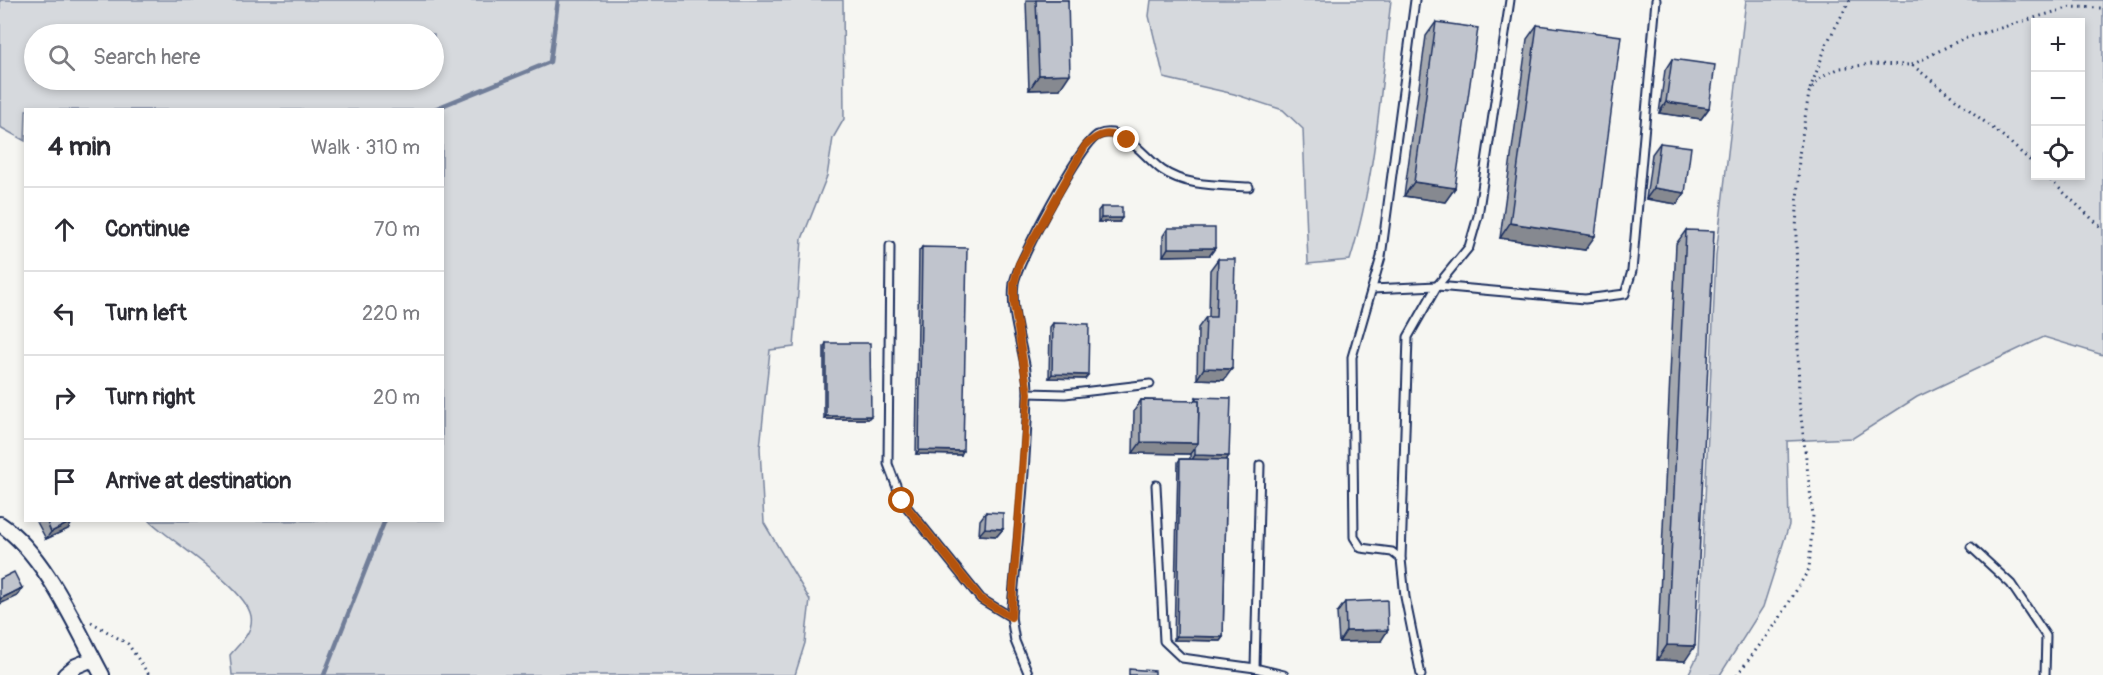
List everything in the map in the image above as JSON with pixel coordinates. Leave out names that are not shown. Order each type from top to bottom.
[{"type":"street","points":[[0,524],[18,536],[67,607],[102,675]]},
{"type":"street","points":[[65,675],[76,666],[93,658]]},
{"type":"lane","points":[[1401,559],[1392,552],[1361,548],[1354,537],[1352,357],[1381,257],[1415,0]]},
{"type":"lane","points":[[1421,675],[1405,597],[1401,559],[1408,337],[1437,286],[1469,247],[1478,216],[1510,0]]},
{"type":"lane","points":[[1372,290],[1437,286],[1585,298],[1624,294],[1632,271],[1656,0]]},
{"type":"lane","points":[[1029,675],[1015,641],[1011,617],[1028,393],[1014,304],[1014,284],[1019,264],[1085,146],[1097,135],[1112,132],[1127,140],[1161,170],[1178,180],[1250,187]]},
{"type":"lane","points":[[890,246],[888,464],[902,501],[981,599],[1011,617]]},
{"type":"lane","points":[[1028,393],[1065,394],[1150,384]]},
{"type":"lane","points":[[1255,668],[1260,465]]},
{"type":"lane","points":[[1156,485],[1164,641],[1182,657],[1255,668],[1284,675]]},
{"type":"lane","points":[[1971,547],[2011,584],[2046,636],[2045,675]]},
{"type":"path","points":[[1737,675],[1778,621],[1809,569],[1813,515],[1799,401],[1796,232],[1799,154],[1809,93],[1828,41],[1850,0]]},
{"type":"path","points":[[1809,93],[1821,77],[1840,68],[1873,64],[1912,65],[1960,40],[2071,7],[2103,8]]},
{"type":"path","points":[[1912,65],[2004,137],[2031,161]]},
{"type":"path","points":[[2050,180],[2103,229]]},
{"type":"path","points":[[87,620],[128,644],[149,675]]},
{"type":"shaded area","points":[[0,0],[843,0],[844,119],[833,138],[827,176],[802,239],[794,347],[770,350],[760,448],[764,523],[810,600],[805,643],[795,675],[232,675],[230,655],[245,637],[251,622],[246,605],[223,579],[151,522],[444,522],[444,108],[24,108],[24,140],[0,127]]},
{"type":"shaded area","points":[[1151,0],[1391,0],[1372,164],[1359,229],[1350,260],[1308,264],[1303,129],[1283,110],[1234,94],[1164,78],[1149,16]]},
{"type":"shaded area","points":[[1746,0],[2103,0],[2103,355],[2044,337],[1917,397],[1853,438],[1787,441],[1789,525],[1763,607],[1720,675],[1688,675],[1698,655],[1716,255]]},
{"type":"building","points":[[1036,0],[1068,0],[1070,74],[1039,75]]},
{"type":"building","points":[[1436,22],[1478,28],[1455,188],[1414,182]]},
{"type":"building","points":[[1537,25],[1621,36],[1595,236],[1510,223]]},
{"type":"building","points":[[1672,59],[1715,65],[1709,108],[1666,102]]},
{"type":"building","points":[[1660,143],[1691,147],[1685,193],[1654,188]]},
{"type":"building","points":[[1101,207],[1122,207],[1122,218],[1101,218]]},
{"type":"building","points":[[1168,228],[1215,228],[1215,248],[1168,248]]},
{"type":"building","points":[[1686,230],[1714,231],[1695,646],[1667,645]]},
{"type":"building","points":[[922,247],[967,248],[963,451],[919,450]]},
{"type":"building","points":[[1218,259],[1235,259],[1232,369],[1204,368],[1206,317],[1216,317]]},
{"type":"building","points":[[1053,323],[1089,324],[1088,375],[1052,374]]},
{"type":"building","points":[[826,343],[870,343],[871,416],[826,416]]},
{"type":"building","points":[[1196,397],[1231,398],[1229,456],[1195,455],[1195,447],[1198,443],[1199,401],[1196,401]]},
{"type":"building","points":[[1141,400],[1199,401],[1198,443],[1141,442]]},
{"type":"building","points":[[1180,459],[1227,460],[1223,637],[1177,636]]},
{"type":"building","points":[[986,512],[1003,513],[1003,529],[985,528]]},
{"type":"building","points":[[47,522],[71,522],[51,532]]},
{"type":"building","points":[[14,572],[22,588],[0,599],[0,579]]},
{"type":"building","points":[[1387,600],[1388,630],[1346,631],[1345,602]]},
{"type":"building","points":[[1129,669],[1155,671],[1155,675],[1129,675]]},
{"type":"waterway","points":[[437,108],[550,62],[558,0]]},
{"type":"waterway","points":[[324,675],[384,522]]},
{"type":"route","points":[[902,501],[981,599],[1011,617],[1028,393],[1014,304],[1014,284],[1019,264],[1085,146],[1097,135],[1112,132],[1127,140]]}]
